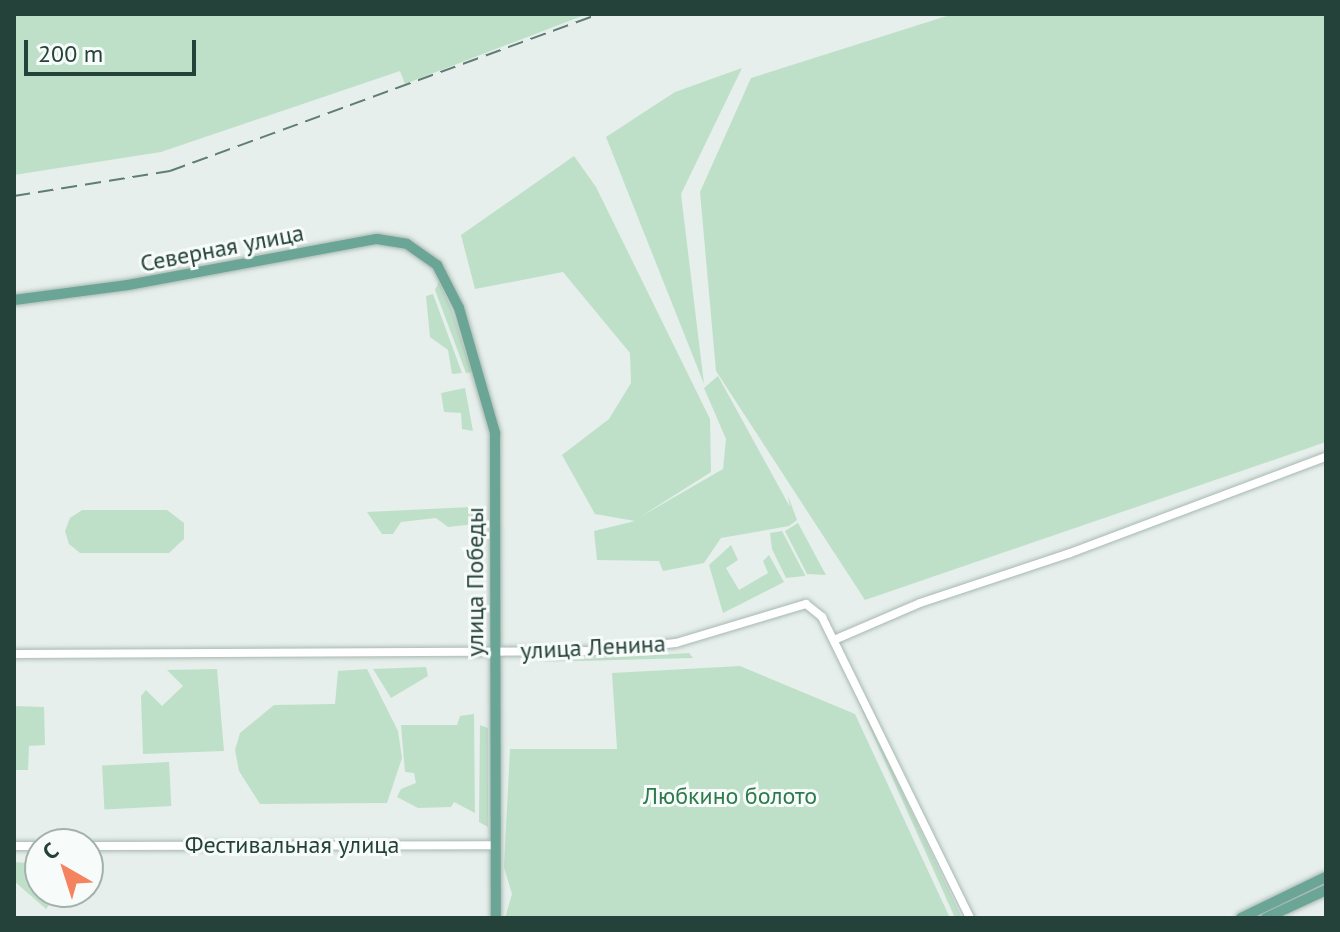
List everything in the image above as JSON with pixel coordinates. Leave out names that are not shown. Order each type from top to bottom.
[{"type":"main road","name":"Северная улица","points":[[14,300],[128,285],[377,239],[407,244],[433,260]]},
{"type":"main road","name":"улица Победы","points":[[433,260],[449,281],[492,412],[496,918]]},
{"type":"main road","points":[[1241,918],[1326,877]]},
{"type":"main road","points":[[1266,918],[1326,890]]},
{"type":"street","points":[[834,640],[920,603],[1070,553],[1326,457]]},
{"type":"street","name":"улица Ленина","points":[[14,654],[494,653],[648,648],[801,603],[818,610],[970,918]]},
{"type":"street","name":"Фестивальная улица","points":[[104,846],[496,845]]},
{"type":"green space","points":[[14,14],[587,14],[405,84],[400,71],[161,152],[14,175]]},
{"type":"green space","points":[[953,14],[1326,14],[1326,442],[865,600],[716,371],[700,192],[751,78]]},
{"type":"green space","points":[[742,68],[681,194],[704,384],[606,137],[675,92]]},
{"type":"green space","points":[[574,156],[596,187],[710,419],[711,472],[640,517],[723,469],[726,439],[704,388],[718,376],[790,507],[788,496],[797,520],[789,526],[721,538],[704,563],[663,571],[659,561],[597,560],[594,531],[635,521],[595,514],[562,455],[609,419],[631,383],[630,353],[563,272],[475,289],[461,235]]},
{"type":"green space","points":[[439,282],[472,372],[466,373],[435,290]]},
{"type":"green space","points":[[433,294],[462,373],[452,374],[448,350],[430,337],[426,296]]},
{"type":"green space","points":[[465,388],[473,431],[462,429],[461,413],[444,412],[441,393]]},
{"type":"green space","points":[[475,508],[475,524],[448,527],[436,518],[401,522],[393,534],[382,534],[367,512]]},
{"type":"green space","points":[[82,510],[167,510],[184,523],[184,539],[169,553],[80,553],[69,544],[65,531],[70,518]]},
{"type":"green space","points":[[798,523],[826,575],[807,574],[785,531]]},
{"type":"green space","points":[[782,531],[805,576],[786,578],[772,549],[770,533]]},
{"type":"green space","points":[[731,545],[738,560],[726,568],[739,590],[768,573],[763,561],[769,555],[784,582],[723,613],[709,565]]},
{"type":"green space","points":[[689,653],[693,658],[537,662]]},
{"type":"green space","points":[[840,661],[962,918],[955,918]]},
{"type":"green space","name":"Любкино болото","points":[[740,666],[855,714],[950,918],[505,918],[512,894],[504,867],[510,749],[617,749],[612,673]]},
{"type":"green space","points":[[426,667],[428,676],[391,698],[373,669]]},
{"type":"green space","points":[[217,669],[224,751],[143,754],[141,696],[146,690],[162,706],[183,686],[167,670]]},
{"type":"green space","points":[[367,669],[398,731],[402,758],[387,803],[260,804],[239,771],[235,750],[240,733],[274,705],[335,704],[338,671]]},
{"type":"green space","points":[[14,706],[44,707],[45,745],[29,746],[28,770],[14,770]]},
{"type":"green space","points":[[474,714],[475,813],[454,802],[451,807],[418,808],[397,797],[401,789],[416,783],[414,773],[405,772],[401,725],[457,725],[460,716]]},
{"type":"green space","points":[[480,725],[488,728],[488,827],[479,822]]},
{"type":"green space","points":[[169,762],[171,806],[104,809],[102,766]]},
{"type":"green space","points":[[14,862],[24,863],[24,890],[14,881]]},
{"type":"railway","points":[[14,196],[170,171],[598,14]]}]
